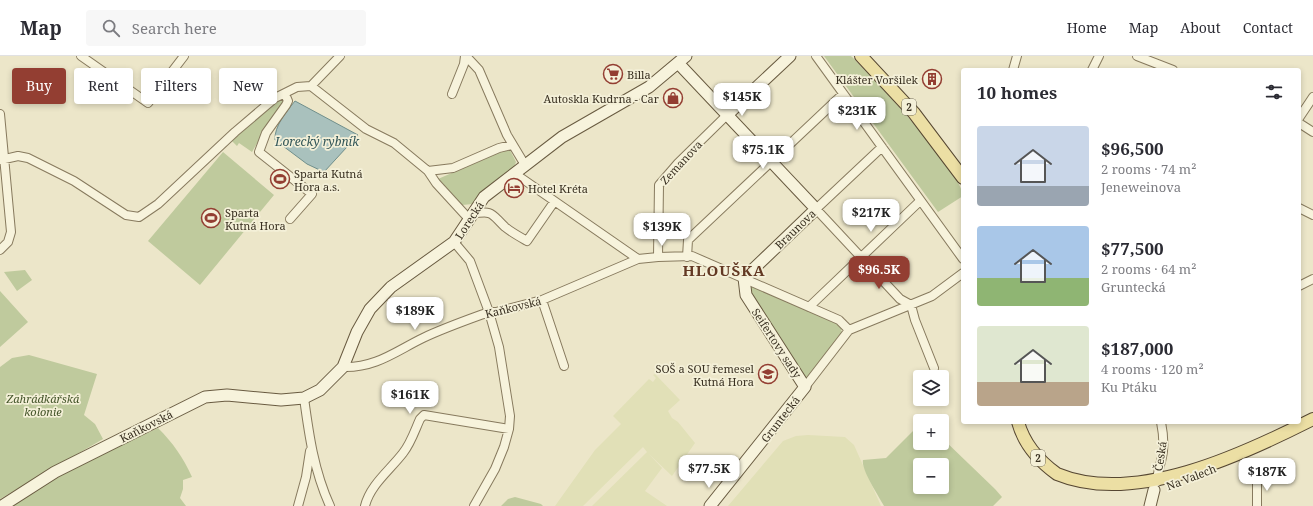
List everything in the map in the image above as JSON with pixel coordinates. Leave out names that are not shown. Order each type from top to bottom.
[{"type":"main road","name":"2","points":[[861,56],[914,113],[961,175]]},
{"type":"main road","name":"Na Valech","points":[[1156,490],[1208,472],[1313,419]]},
{"type":"main road","name":"2","points":[[1019,424],[1028,443],[1041,461],[1071,483],[1090,490],[1109,493],[1126,494],[1156,490]]},
{"type":"street","points":[[81,56],[148,103],[184,56]]},
{"type":"street","points":[[311,86],[340,56]]},
{"type":"street","points":[[452,94],[466,56]]},
{"type":"street","points":[[466,56],[479,70],[512,145],[525,165]]},
{"type":"street","name":"Zemanova","points":[[658,257],[659,185],[727,115],[790,56]]},
{"type":"street","points":[[816,56],[961,256]]},
{"type":"street","points":[[1014,68],[1017,56]]},
{"type":"street","points":[[1093,68],[1099,56]]},
{"type":"street","points":[[1137,56],[1165,68]]},
{"type":"street","points":[[682,60],[727,115],[900,299],[911,305]]},
{"type":"street","name":"Lorecká","points":[[304,398],[320,390],[343,367],[362,320],[370,309],[391,287],[454,242],[484,197],[562,137],[596,116],[635,96],[682,60]]},
{"type":"street","points":[[2,159],[18,156],[28,158],[74,182],[126,215],[140,217],[158,204],[275,98],[301,86],[311,86],[366,129],[394,143],[428,171],[436,183],[470,216],[483,212],[498,217],[504,226],[527,241],[554,202]]},
{"type":"street","points":[[285,94],[288,101],[266,133],[259,152],[312,194],[290,219]]},
{"type":"street","points":[[687,256],[688,240],[843,94]]},
{"type":"street","points":[[1301,115],[1313,97]]},
{"type":"street","points":[[0,114],[2,159],[11,232],[8,242],[0,250]]},
{"type":"street","points":[[1301,124],[1313,132]]},
{"type":"street","points":[[428,171],[453,168],[499,148],[512,145]]},
{"type":"street","name":"Braunova","points":[[744,278],[882,147]]},
{"type":"street","points":[[514,173],[638,260]]},
{"type":"street","points":[[809,307],[920,201]]},
{"type":"street","points":[[1301,209],[1313,215]]},
{"type":"street","points":[[454,242],[470,261],[489,312],[499,347],[510,416],[509,429],[504,447],[474,506]]},
{"type":"street","name":"Kaňkovská","points":[[343,367],[354,367],[390,357],[423,338],[489,312],[496,312],[542,300],[638,260],[658,257],[692,256],[744,278]]},
{"type":"street","points":[[744,278],[839,320],[849,330],[932,296],[961,274]]},
{"type":"street","name":"Seifertovy sady","points":[[744,278],[746,295],[805,387],[849,330]]},
{"type":"street","points":[[1301,286],[1313,279]]},
{"type":"street","points":[[1301,287],[1313,286]]},
{"type":"street","points":[[542,300],[564,366]]},
{"type":"street","points":[[911,305],[914,320],[934,368]]},
{"type":"street","name":"Gruntecká","points":[[710,506],[805,387]]},
{"type":"street","name":"Kaňkovská","points":[[2,506],[55,472],[205,397],[228,395],[270,400],[304,398]]},
{"type":"street","points":[[304,398],[311,448],[324,493],[330,506]]},
{"type":"street","points":[[365,506],[367,497],[372,489],[404,452],[420,419],[424,415],[509,429]]},
{"type":"street","name":"Česká","points":[[1150,506],[1156,490],[1157,476],[1163,450],[1161,424]]},
{"type":"street","points":[[298,506],[306,477],[311,448]]},
{"type":"street","points":[[1257,506],[1257,477],[1271,473]]},
{"type":"green space","points":[[824,56],[851,56],[933,146],[959,184],[961,190],[961,197],[938,212]]},
{"type":"green space","points":[[281,99],[284,102],[252,152],[239,143],[237,146],[231,140],[275,104],[277,104]]},
{"type":"green space","points":[[509,148],[516,162],[514,167],[473,204],[462,205],[438,179]]},
{"type":"green space","name":"Sparta Kutná Hora","points":[[223,152],[274,195],[200,285],[148,241]]},
{"type":"green space","points":[[25,270],[32,280],[17,291],[4,272]]},
{"type":"green space","points":[[749,285],[840,325],[842,333],[808,379],[804,380],[749,294]]},
{"type":"green space","points":[[0,291],[28,322],[0,347]]},
{"type":"green space","name":"Zahrádkářská kolonie","points":[[29,355],[97,374],[84,415],[95,424],[103,439],[0,499],[0,367],[12,358]]},
{"type":"green space","points":[[655,374],[680,400],[668,411],[672,418],[678,422],[695,443],[672,476],[649,454],[662,468],[645,491],[667,506],[592,506],[647,452],[643,447],[583,506],[555,506],[595,450],[621,424],[613,416],[649,379],[653,382],[656,378],[653,375]]},
{"type":"green space","points":[[158,428],[177,451],[192,477],[183,480],[183,489],[180,498],[186,506],[13,506],[61,473]]},
{"type":"green space","points":[[913,431],[913,450],[949,450],[949,445],[1002,497],[993,506],[884,506],[867,476],[863,460],[886,458]]},
{"type":"green space","points":[[808,435],[845,437],[854,445],[881,506],[728,506],[783,441],[796,436]]},
{"type":"green space","points":[[515,497],[541,504],[543,506],[501,506],[508,499]]},
{"type":"water","name":"Lorecký rybník","points":[[295,101],[358,135],[324,172],[307,164],[275,140],[275,135],[279,124]]},
{"type":"place","name":"Billa","points":[[613,74]]},
{"type":"place","name":"Klášter Voršilek","points":[[932,79]]},
{"type":"place","name":"Autoskla Kudrna - Car","points":[[673,98]]},
{"type":"place","name":"Sparta Kutná Hora a.s.","points":[[280,179]]},
{"type":"place","name":"Hotel Kréta","points":[[514,188]]},
{"type":"place","name":"Sparta Kutná Hora","points":[[211,218]]},
{"type":"place","name":"SOŠ a SOU řemesel Kutná Hora","points":[[768,374]]},
{"type":"district","name":"HLOUŠKA","points":[[724,270]]}]
